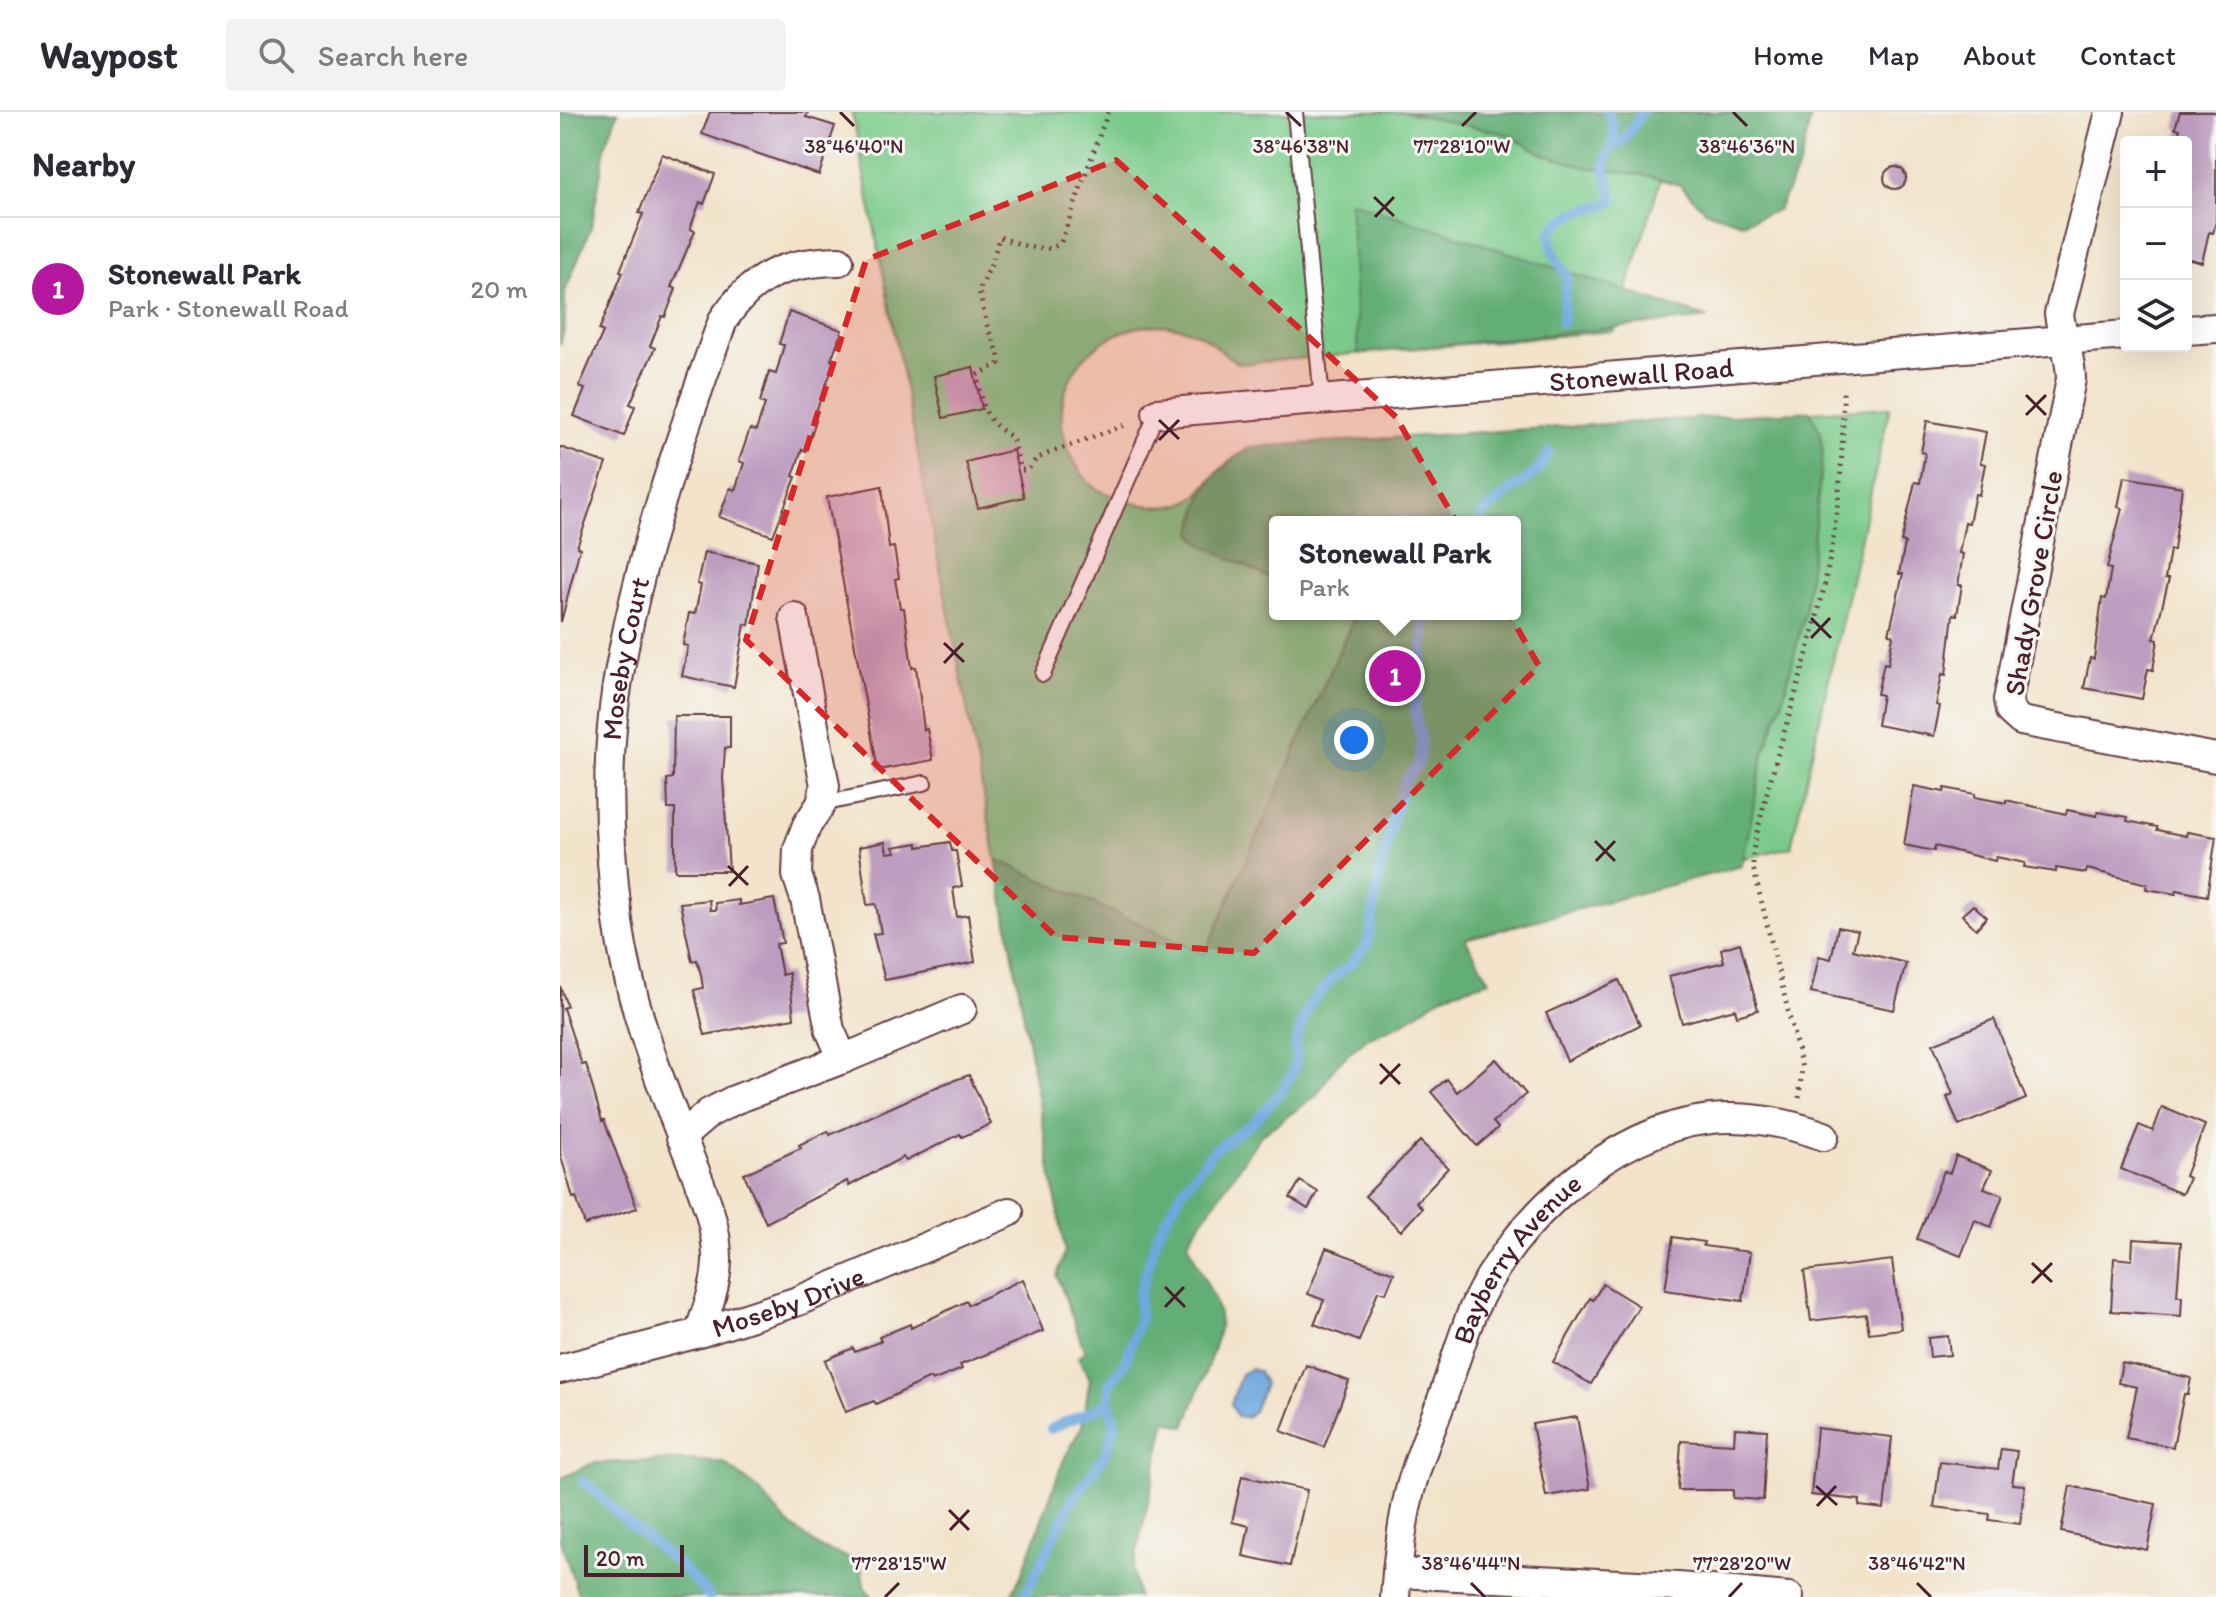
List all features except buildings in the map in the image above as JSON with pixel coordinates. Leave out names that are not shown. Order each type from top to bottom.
[{"type":"street","points":[[2065,340],[2059,314],[2110,112]]},
{"type":"street","name":"Moseby Court","points":[[699,1333],[711,1297],[717,1263],[715,1228],[651,1054],[635,1000],[619,923],[609,830],[610,750],[617,687],[661,503],[723,320],[737,300],[759,280],[782,269],[839,261]]},
{"type":"street","points":[[2192,330],[2216,328]]},
{"type":"street","name":"Stonewall Road","points":[[1157,413],[2120,335]]},
{"type":"street","name":"Shady Grove Circle","points":[[2065,340],[2071,361],[2071,379],[2008,700],[2010,711],[2021,721],[2216,758]]},
{"type":"street","points":[[794,617],[825,786],[821,804],[807,825],[798,849],[797,875],[805,899],[830,1030],[843,1059]]},
{"type":"street","points":[[681,1137],[709,1113],[734,1100],[962,1009]]},
{"type":"street","name":"Bayberry Avenue","points":[[1396,1585],[1412,1485],[1474,1308],[1501,1262],[1526,1228],[1564,1189],[1598,1163],[1637,1140],[1677,1125],[1711,1119],[1754,1119],[1824,1136]]},
{"type":"street","name":"Moseby Drive","points":[[560,1369],[699,1333],[798,1301],[1009,1212]]},
{"type":"street","points":[[1396,1585],[1678,1587],[1789,1597]]},
{"type":"lane","points":[[1295,112],[1322,400]]},
{"type":"lane","points":[[1043,674],[1157,413]]},
{"type":"lane","points":[[821,804],[924,783]]},
{"type":"path","points":[[1108,112],[1061,242],[1053,249],[1043,250],[999,237],[979,291],[985,321],[1000,357],[999,364],[977,375],[985,413],[994,426],[1012,437],[1021,470],[1028,470],[1036,459],[1052,451],[1157,413]]},
{"type":"path","points":[[1796,1127],[1802,1068],[1753,867],[1753,851],[1823,592],[1841,465],[1843,358]]},
{"type":"highlighted area","points":[[1116,160],[1396,417],[1539,666],[1254,953],[1056,937],[746,640],[866,260]]},
{"type":"green space","points":[[560,112],[618,112],[605,147],[592,224],[565,292],[565,328],[560,345]]},
{"type":"green space","points":[[852,112],[1681,112],[1614,331],[1239,364],[1200,335],[1170,326],[1141,327],[1114,336],[1091,352],[1073,373],[1063,399],[1063,428],[1082,475],[1104,493],[1167,507],[1194,497],[1224,466],[1251,447],[1890,407],[1791,847],[1463,927],[1061,1196]]},
{"type":"green space","points":[[1405,112],[1812,112],[1801,162],[1778,210],[1742,223],[1705,211],[1680,185],[1648,176],[1585,167],[1545,155],[1506,134]]},
{"type":"green space","points":[[1350,201],[1709,318],[1358,354]]},
{"type":"green space","points":[[1810,411],[1820,432],[1823,452],[1805,612],[1782,703],[1763,756],[1742,866],[1465,939],[1490,981],[1446,994],[1402,1023],[1367,1038],[1336,1065],[1316,1096],[1261,1135],[1188,1241],[1215,1301],[1220,1322],[1185,1427],[1166,1420],[1133,1571],[1138,1597],[1010,1597],[1022,1574],[1064,1459],[1082,1426],[1090,1379],[1078,1357],[1085,1352],[1057,1276],[1065,1251],[996,859],[1205,954],[1353,620],[1521,620],[1521,516],[1269,516],[1269,578],[1200,543],[1193,534],[1204,493],[1227,464],[1251,447]]},
{"type":"green space","points":[[688,1460],[724,1463],[758,1489],[786,1522],[819,1547],[852,1559],[860,1557],[864,1587],[873,1597],[579,1597],[560,1539],[560,1479],[593,1463]]},
{"type":"water","points":[[1250,1369],[1259,1371],[1265,1384],[1254,1411],[1246,1417],[1237,1416],[1231,1404],[1241,1374]]},
{"type":"waterway","points":[[1562,323],[1567,276],[1554,253],[1550,233],[1572,215],[1613,200],[1605,169],[1613,136],[1612,122],[1607,112]]},
{"type":"waterway","points":[[1611,148],[1624,140],[1642,112]]},
{"type":"waterway","points":[[1482,516],[1538,470],[1549,452]]},
{"type":"waterway","points":[[1024,1597],[1071,1502],[1104,1456],[1115,1424],[1109,1401],[1109,1384],[1125,1363],[1140,1318],[1139,1295],[1158,1233],[1183,1189],[1214,1150],[1254,1122],[1281,1092],[1292,1074],[1297,1056],[1295,1044],[1308,1006],[1368,943],[1393,817],[1406,779],[1417,766],[1420,755],[1421,740],[1415,711],[1427,620]]},
{"type":"waterway","points":[[1051,1429],[1109,1401]]},
{"type":"waterway","points":[[582,1481],[683,1569],[709,1597]]},
{"type":"place","name":"Stonewall Park","points":[[1395,676]]}]
